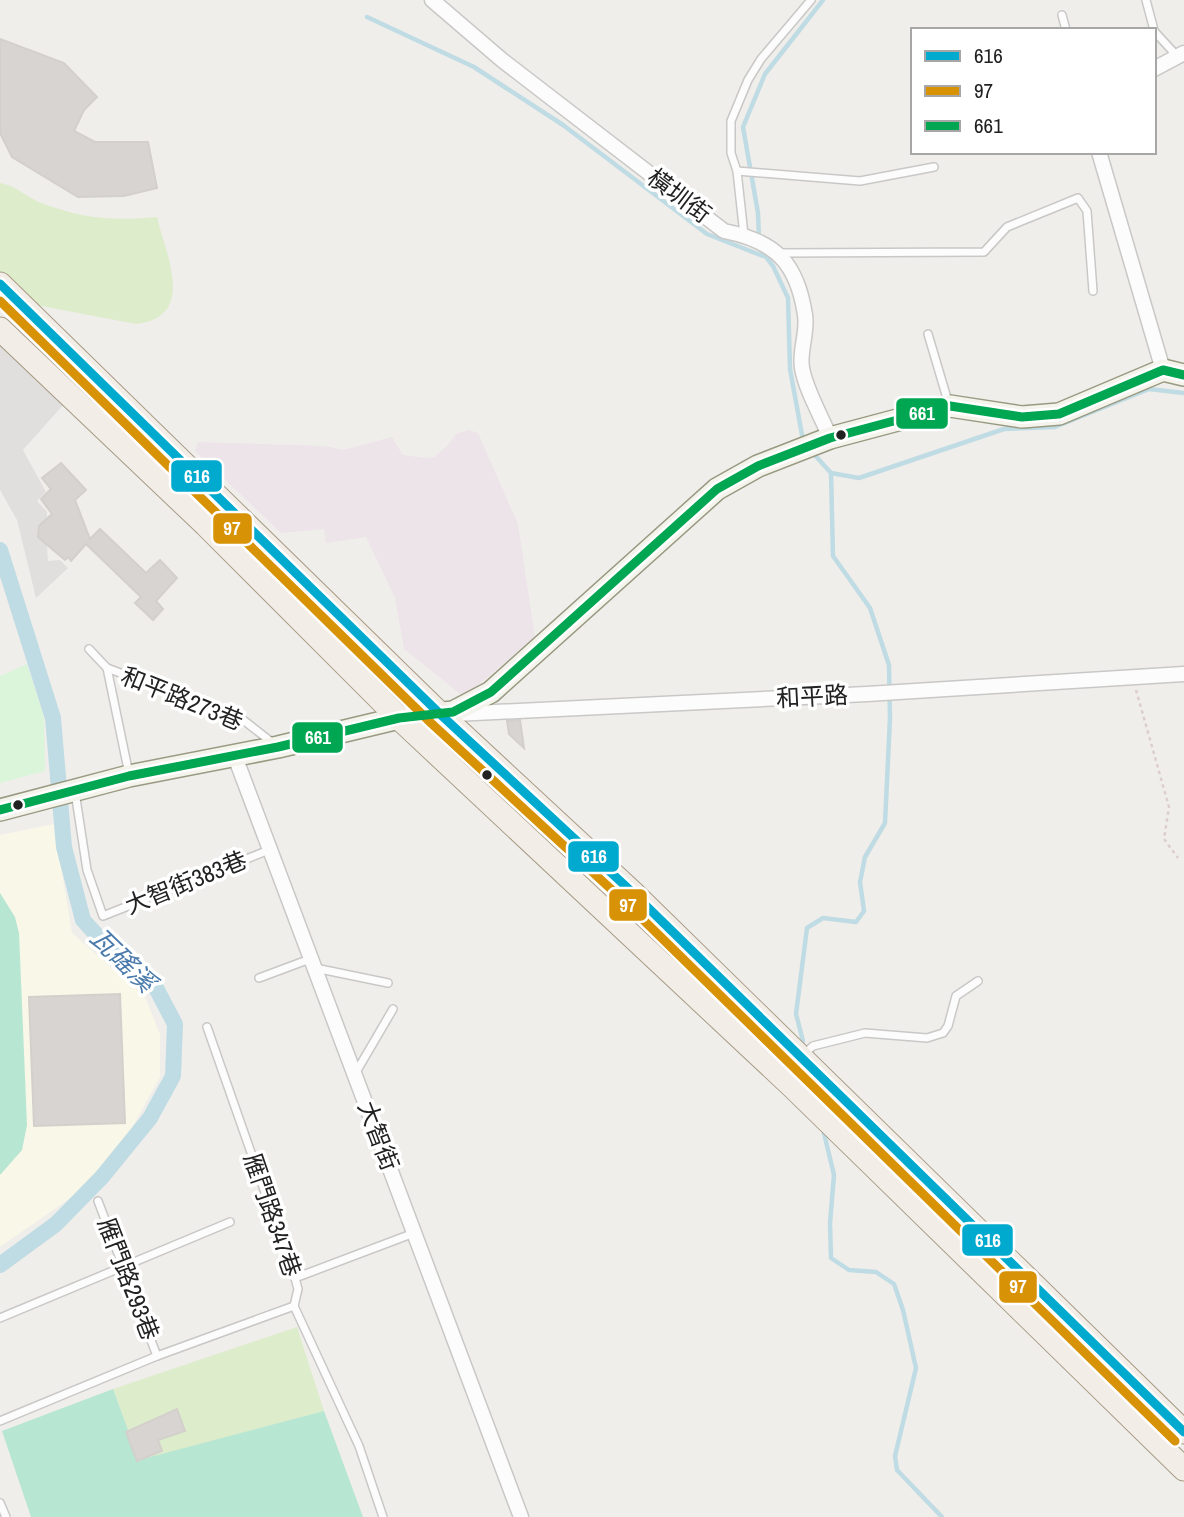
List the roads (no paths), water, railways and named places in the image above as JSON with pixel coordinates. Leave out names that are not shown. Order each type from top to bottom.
[{"type":"main road","points":[[0,284],[440,714],[633,893],[802,1056],[1184,1432]]},
{"type":"main road","points":[[0,329],[206,525],[399,718],[793,1087],[1184,1469]]},
{"type":"street","name":"橫圳街","points":[[432,0],[502,60],[724,231],[749,236],[777,250]]},
{"type":"street","points":[[1156,68],[1181,55]]},
{"type":"street","points":[[1101,154],[1163,370]]},
{"type":"street","points":[[777,250],[792,270],[806,316],[802,368],[830,438]]},
{"type":"street","points":[[0,810],[129,776],[278,747],[399,718],[440,714],[464,708],[491,692],[717,489],[758,466],[830,438],[950,405],[1022,417],[1059,414],[1163,370],[1184,374]]},
{"type":"street","name":"和平路","points":[[440,714],[867,694],[1184,674]]},
{"type":"street","name":"大智街","points":[[234,754],[521,1517]]},
{"type":"lane","points":[[749,236],[729,137],[735,109],[761,59],[811,0]]},
{"type":"lane","points":[[1146,0],[1153,28]]},
{"type":"lane","points":[[1062,15],[1065,28]]},
{"type":"lane","points":[[1156,32],[1181,55]]},
{"type":"lane","points":[[737,171],[860,181],[934,167]]},
{"type":"lane","points":[[777,250],[984,252],[1007,227],[1078,198],[1087,211],[1093,291]]},
{"type":"lane","points":[[928,334],[950,405]]},
{"type":"lane","name":"和平路273巷","points":[[89,649],[107,668],[242,719],[278,747]]},
{"type":"lane","points":[[107,668],[129,776]]},
{"type":"lane","name":"大智街383巷","points":[[75,792],[87,870],[103,916],[270,850]]},
{"type":"lane","points":[[259,978],[313,963],[388,983]]},
{"type":"lane","points":[[793,1087],[802,1056],[813,1046],[865,1032],[910,1038],[936,1036],[948,1026],[956,996],[978,981]]},
{"type":"lane","points":[[355,1075],[393,1009]]},
{"type":"lane","name":"雁門路347巷","points":[[207,1027],[295,1278],[298,1289],[294,1306],[359,1446],[383,1517]]},
{"type":"lane","name":"雁門路293巷","points":[[0,1420],[158,1356],[98,1201]]},
{"type":"lane","points":[[0,1318],[229,1222]]},
{"type":"lane","points":[[295,1278],[414,1233]]},
{"type":"lane","points":[[158,1356],[294,1306]]},
{"type":"lane","points":[[0,1503],[6,1517]]},
{"type":"waterway","points":[[759,239],[758,213],[743,127],[765,74],[823,0]]},
{"type":"waterway","points":[[367,17],[474,67],[563,125],[707,234],[763,256]]},
{"type":"waterway","points":[[759,248],[773,266],[788,298],[790,369],[802,435],[807,442]]},
{"type":"waterway","points":[[831,473],[859,478],[1004,429],[1055,427],[1149,389],[1184,393]]},
{"type":"waterway","points":[[803,1041],[796,1014],[807,928],[823,918],[856,922],[864,911],[860,882],[865,857],[885,823],[890,718],[889,665],[870,608],[833,556],[831,473],[813,453]]},
{"type":"waterway","name":"瓦磘溪","points":[[0,550],[53,718],[64,847],[83,920],[122,963],[156,988],[175,1024],[173,1076],[150,1118],[102,1177],[56,1224],[0,1265]]},
{"type":"waterway","points":[[823,1129],[834,1175],[830,1223],[831,1258],[849,1270],[876,1272],[894,1284],[903,1310],[916,1368],[895,1456],[897,1470],[942,1517]]}]
